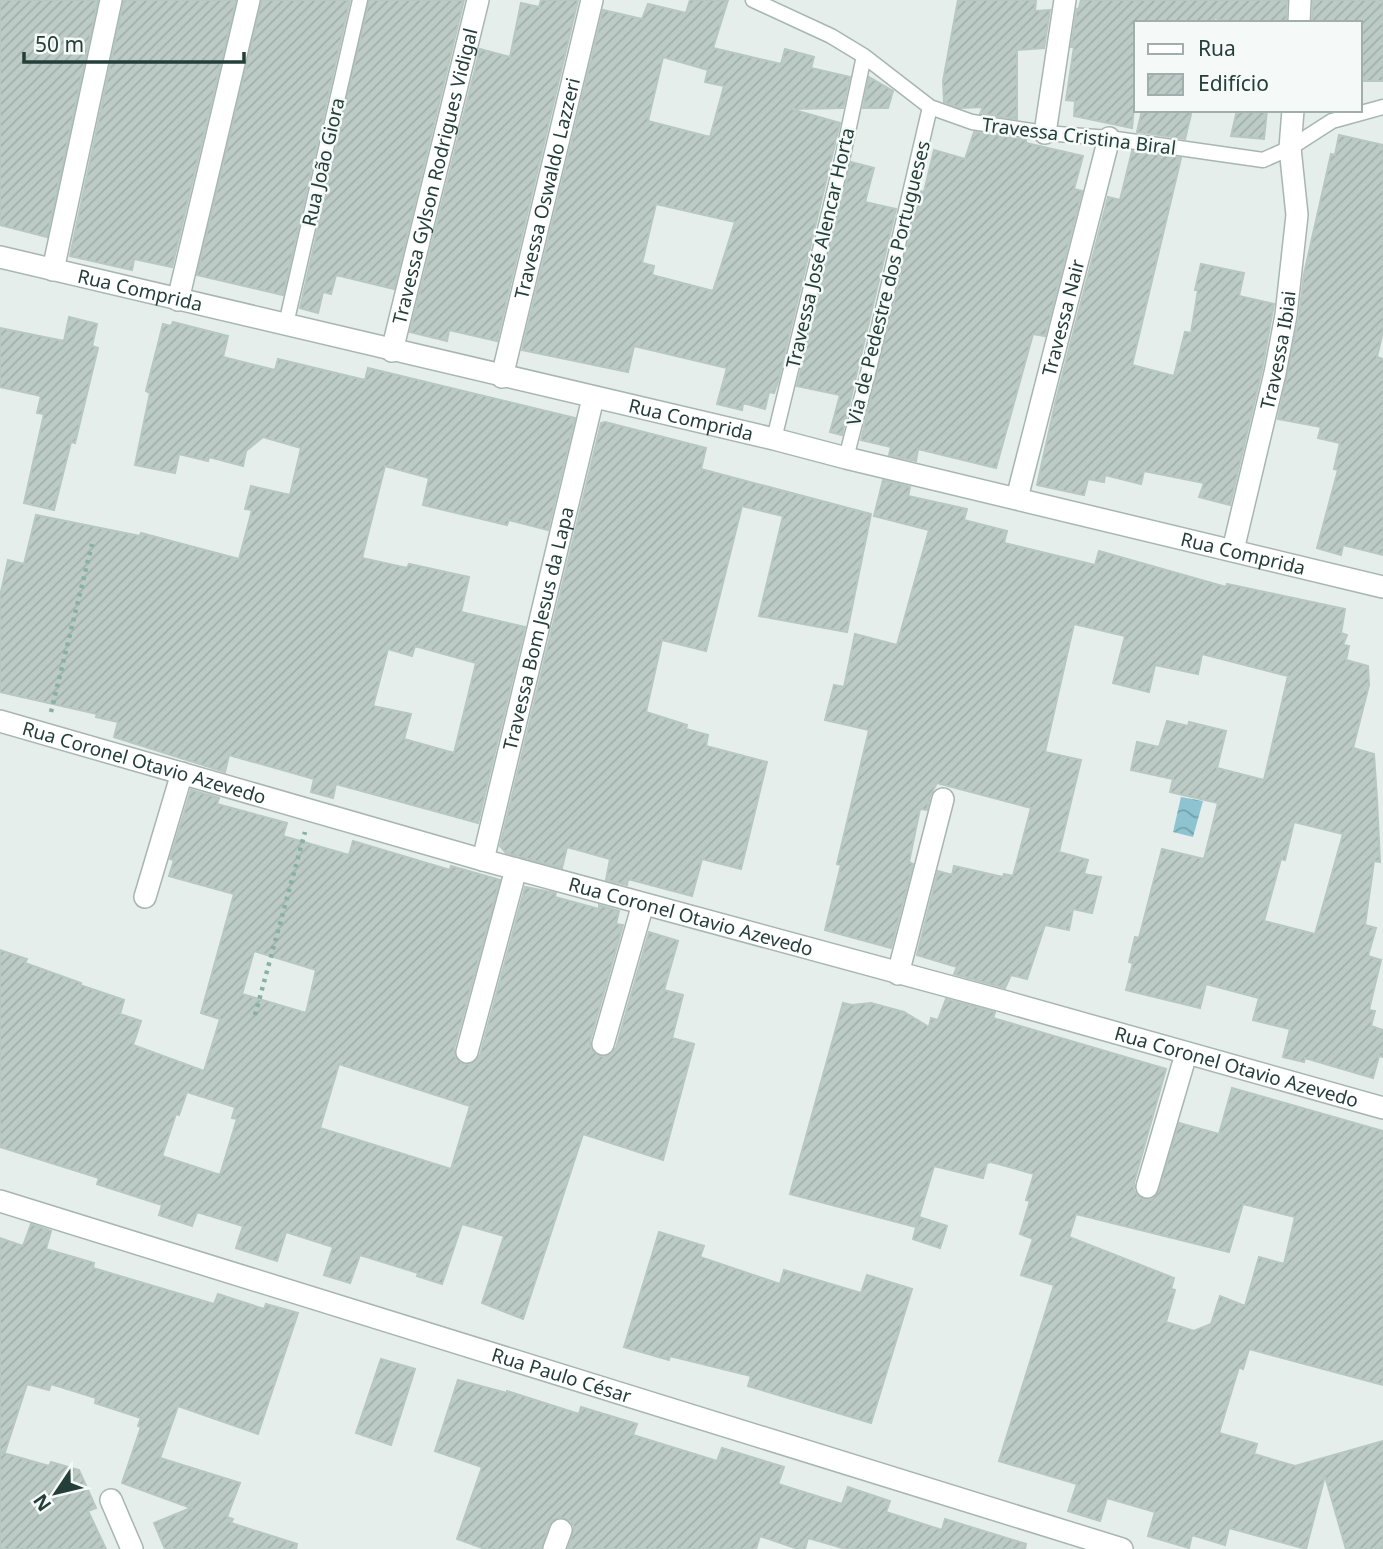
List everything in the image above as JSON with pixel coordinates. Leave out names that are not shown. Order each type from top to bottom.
[{"type":"street","points":[[52,270],[111,0]]},
{"type":"street","points":[[178,300],[249,0]]},
{"type":"street","name":"Travessa Gylson Rodrigues Vidigal","points":[[392,351],[478,0]]},
{"type":"street","name":"Travessa Oswaldo Lazzeri","points":[[502,377],[592,0]]},
{"type":"street","points":[[1045,133],[1065,0]]},
{"type":"street","points":[[1298,21],[1300,0]]},
{"type":"street","name":"Travessa Ibiai","points":[[1233,550],[1286,315],[1297,215],[1290,149],[1293,112]]},
{"type":"street","name":"Travessa Nair","points":[[1017,498],[1108,138]]},
{"type":"street","name":"Rua Comprida","points":[[0,257],[774,439],[1383,587]]},
{"type":"street","name":"Travessa Bom Jesus da Lapa","points":[[483,860],[593,398]]},
{"type":"street","name":"Rua Coronel Otavio Azevedo","points":[[0,721],[483,860],[1003,1001],[1383,1108]]},
{"type":"street","points":[[145,897],[182,773]]},
{"type":"street","points":[[898,974],[943,799]]},
{"type":"street","points":[[467,1052],[516,869]]},
{"type":"street","points":[[603,1044],[643,904]]},
{"type":"street","points":[[1147,1186],[1186,1054]]},
{"type":"street","name":"Rua Paulo César","points":[[0,1202],[1122,1549]]},
{"type":"street","points":[[111,1500],[132,1549]]},
{"type":"lane","name":"Rua João Giora","points":[[286,324],[360,0]]},
{"type":"lane","name":"Travessa Cristina Biral","points":[[753,0],[831,36],[863,56],[930,107],[972,122],[1263,160],[1290,149],[1332,121],[1383,107]]},
{"type":"lane","name":"Travessa José Alencar Horta","points":[[774,439],[842,160],[863,56]]},
{"type":"lane","name":"Via de Pedestre dos Portugueses","points":[[846,458],[930,107]]},
{"type":"path","points":[[46,734],[92,544]]},
{"type":"path","points":[[255,1015],[310,811]]},
{"type":"water","points":[[1181,797],[1203,801],[1193,837],[1173,832]]},
{"type":"building","points":[[0,0],[98,0],[47,237],[0,225]]},
{"type":"building","points":[[124,0],[236,0],[172,267],[134,259],[132,270],[70,256]]},
{"type":"building","points":[[262,0],[350,0],[283,295],[197,275]]},
{"type":"building","points":[[369,0],[464,0],[394,289],[336,275],[331,294],[323,292],[318,313],[300,308]]},
{"type":"building","points":[[541,0],[578,0],[497,341],[449,330],[447,341],[410,332],[480,49],[510,57],[521,3],[539,7]]},
{"type":"building","points":[[690,0],[728,0],[713,48],[781,64],[785,49],[814,57],[811,68],[850,77],[843,108],[791,109],[840,123],[778,382],[774,393],[769,392],[765,409],[743,403],[742,410],[717,404],[727,368],[634,346],[628,372],[522,350],[603,10],[642,19],[648,4],[686,13]],"holes":[[[663,57],[708,70],[705,82],[724,86],[710,137],[648,121]],[[656,204],[735,222],[713,291],[652,275],[654,266],[642,263]]]},
{"type":"building","points":[[958,0],[1036,0],[1035,11],[1050,10],[1044,48],[1017,50],[1017,119],[980,114],[983,107],[960,108],[944,102],[943,81]]},
{"type":"building","points":[[1081,0],[1287,0],[1286,21],[1225,21],[1214,18],[1213,21],[1134,21],[1132,128],[1074,116],[1075,101],[1066,100],[1074,47],[1071,47]]},
{"type":"building","points":[[1313,0],[1383,0],[1383,81],[1362,81],[1362,21],[1312,21]]},
{"type":"building","points":[[869,77],[893,91],[888,108],[863,108]]},
{"type":"building","points":[[1142,112],[1192,112],[1185,139],[1137,132]]},
{"type":"building","points":[[1237,112],[1267,112],[1264,139],[1231,136]]},
{"type":"building","points":[[974,132],[1026,140],[1026,143],[1083,156],[1074,189],[1082,191],[1045,336],[1033,334],[996,468],[918,449],[916,461],[889,455],[891,447],[861,440],[915,213],[921,191],[924,192],[934,150],[965,159]]},
{"type":"building","points":[[1339,135],[1383,145],[1383,331],[1377,357],[1383,359],[1383,555],[1343,545],[1341,555],[1317,548],[1338,470],[1334,469],[1340,443],[1318,438],[1321,427],[1278,419],[1299,317],[1304,274],[1331,154],[1335,155]]},
{"type":"building","points":[[1132,151],[1181,158],[1132,365],[1174,376],[1185,332],[1191,333],[1198,290],[1195,290],[1201,264],[1244,273],[1239,296],[1274,304],[1262,370],[1230,505],[1199,497],[1204,483],[1144,471],[1141,484],[1105,475],[1104,482],[1088,479],[1084,495],[1037,485],[1108,197],[1120,200]]},
{"type":"building","points":[[851,162],[874,168],[865,202],[896,209],[842,435],[830,432],[840,395],[797,386]]},
{"type":"building","points":[[69,317],[97,324],[92,346],[98,348],[75,443],[71,442],[54,510],[24,503],[44,414],[37,413],[41,396],[0,387],[0,328],[64,341]]},
{"type":"building","points":[[173,322],[228,336],[223,357],[275,370],[278,359],[365,380],[368,368],[575,418],[548,530],[509,520],[507,525],[423,505],[429,478],[385,466],[362,558],[407,568],[409,564],[469,577],[461,612],[525,627],[478,823],[336,784],[333,798],[311,792],[314,779],[229,755],[225,772],[114,737],[118,722],[96,717],[97,714],[0,692],[0,596],[8,560],[24,564],[36,515],[140,536],[141,533],[239,559],[252,510],[245,509],[251,486],[290,495],[301,448],[263,437],[246,451],[243,466],[209,457],[208,461],[179,454],[175,473],[135,465],[150,393],[146,391],[163,324],[171,326]],"holes":[[[415,646],[476,663],[454,753],[404,739],[411,714],[373,706],[388,649],[412,656]]]},
{"type":"building","points":[[601,423],[706,448],[701,469],[871,514],[847,632],[759,616],[783,516],[742,506],[706,651],[662,640],[646,712],[708,735],[706,746],[767,762],[741,869],[702,859],[692,896],[628,879],[627,885],[606,880],[610,859],[567,847],[562,868],[506,853],[500,846]]},
{"type":"building","points":[[883,480],[910,487],[908,496],[967,509],[964,520],[1007,531],[1004,543],[1095,565],[1099,551],[1226,587],[1227,584],[1345,609],[1341,633],[1347,635],[1343,645],[1349,646],[1346,660],[1368,666],[1369,685],[1353,748],[1374,754],[1377,799],[1380,862],[1374,861],[1365,925],[1376,928],[1368,956],[1381,960],[1369,1010],[1375,1011],[1371,1026],[1383,1030],[1383,1057],[1379,1056],[1373,1078],[1305,1058],[1304,1062],[1283,1057],[1290,1029],[1253,1020],[1259,998],[1206,984],[1200,1008],[1126,990],[1133,963],[1129,962],[1135,937],[1139,938],[1162,849],[1204,859],[1218,803],[1170,792],[1173,779],[1131,770],[1137,742],[1159,747],[1167,721],[1188,726],[1189,722],[1226,731],[1217,768],[1264,780],[1288,676],[1202,654],[1198,674],[1155,665],[1149,692],[1113,683],[1125,636],[1074,624],[1045,752],[1081,760],[1059,852],[1088,860],[1084,874],[1101,877],[1092,913],[1073,909],[1069,930],[1045,925],[1027,979],[1011,975],[1005,988],[954,974],[957,967],[917,955],[938,871],[952,875],[954,866],[1003,877],[1004,874],[1013,876],[1031,808],[937,783],[927,810],[920,809],[909,862],[913,864],[891,948],[825,930],[841,865],[837,864],[869,730],[825,720],[834,685],[844,687],[855,634],[897,645],[929,530],[874,516]],"holes":[[[1294,822],[1343,834],[1315,934],[1264,921],[1281,859],[1285,860]]]},
{"type":"building","points":[[191,790],[219,798],[217,804],[287,823],[283,836],[349,855],[353,841],[450,870],[451,866],[500,880],[454,1049],[455,1056],[463,1064],[471,1064],[480,1055],[525,887],[556,893],[555,897],[599,909],[599,905],[619,911],[616,924],[623,925],[590,1041],[591,1048],[599,1056],[607,1056],[616,1048],[649,932],[678,941],[664,990],[683,995],[672,1038],[694,1044],[663,1160],[583,1134],[523,1319],[482,1303],[504,1236],[462,1224],[442,1284],[417,1276],[418,1273],[360,1255],[350,1283],[324,1275],[333,1247],[286,1232],[277,1261],[236,1248],[243,1226],[197,1212],[192,1226],[159,1215],[162,1205],[97,1184],[99,1178],[0,1147],[0,950],[27,959],[25,963],[124,1000],[120,1014],[141,1021],[133,1045],[204,1071],[220,1019],[201,1013],[234,894],[169,876],[174,860],[170,859]],"holes":[[[254,951],[316,970],[306,1013],[242,994]],[[339,1064],[470,1106],[451,1169],[320,1128]],[[187,1092],[235,1107],[232,1118],[237,1119],[220,1175],[162,1156],[176,1114],[179,1115]]]},
{"type":"building","points":[[946,999],[995,1012],[993,1018],[1166,1069],[1134,1183],[1134,1191],[1143,1199],[1151,1200],[1159,1191],[1179,1123],[1219,1134],[1232,1088],[1383,1131],[1383,1385],[1249,1349],[1243,1369],[1239,1367],[1219,1433],[1257,1444],[1254,1454],[1295,1466],[1383,1441],[1383,1549],[1346,1549],[1325,1476],[1306,1549],[1229,1528],[1225,1545],[1192,1535],[1189,1548],[1148,1536],[1155,1512],[1107,1498],[1100,1521],[1068,1511],[1077,1484],[999,1461],[1054,1285],[1021,1275],[1033,1239],[1020,1234],[1030,1201],[1026,1200],[1034,1174],[991,1162],[987,1163],[983,1178],[934,1166],[916,1227],[790,1194],[843,1003],[871,1003],[904,1012],[929,1027],[931,1018],[938,1020]],"holes":[[[1243,1204],[1295,1217],[1284,1264],[1259,1257],[1245,1306],[1220,1296],[1211,1324],[1194,1331],[1166,1322],[1175,1290],[1171,1289],[1174,1278],[1069,1237],[1076,1214],[1229,1252]]]},
{"type":"building","points":[[919,1217],[947,1226],[940,1248],[913,1239]]},
{"type":"building","points":[[31,1224],[51,1231],[46,1249],[94,1263],[93,1268],[214,1304],[218,1294],[264,1309],[266,1304],[298,1313],[258,1434],[178,1406],[160,1458],[240,1483],[227,1517],[233,1519],[231,1523],[297,1544],[296,1549],[165,1549],[154,1523],[191,1508],[122,1483],[141,1427],[138,1426],[141,1418],[95,1403],[96,1398],[51,1384],[49,1390],[27,1384],[5,1452],[0,1451],[0,1238],[23,1246]]},
{"type":"building","points":[[659,1232],[704,1246],[700,1257],[780,1284],[784,1270],[861,1293],[867,1275],[912,1289],[871,1423],[748,1386],[751,1376],[670,1356],[669,1360],[624,1347]]},
{"type":"building","points":[[381,1359],[415,1369],[391,1445],[356,1433]]},
{"type":"building","points":[[458,1380],[507,1391],[579,1414],[581,1407],[637,1424],[633,1435],[717,1461],[722,1448],[784,1467],[778,1484],[842,1504],[848,1487],[890,1501],[886,1512],[942,1530],[945,1519],[1026,1544],[1025,1549],[846,1549],[808,1538],[805,1549],[798,1549],[760,1536],[756,1549],[568,1549],[574,1527],[571,1521],[559,1517],[549,1525],[541,1549],[485,1549],[457,1539],[482,1467],[435,1451]]},
{"type":"building","points":[[0,1452],[49,1466],[51,1462],[79,1470],[96,1508],[88,1511],[106,1549],[0,1549]]}]
